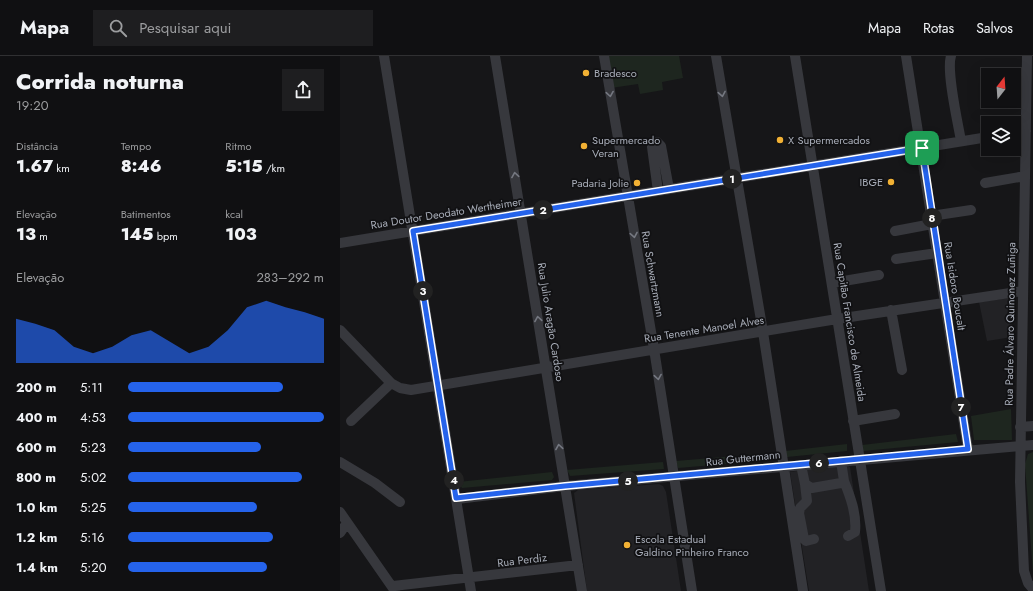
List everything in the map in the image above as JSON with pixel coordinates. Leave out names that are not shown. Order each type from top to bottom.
[{"type":"street","points":[[384,56],[439,386],[471,591]]},
{"type":"street","name":"Rua Julio Aragão Cardoso","points":[[495,56],[582,591]]},
{"type":"street","name":"Rua Schwartzmann","points":[[604,56],[654,349],[692,591]]},
{"type":"street","points":[[716,56],[763,332],[803,591]]},
{"type":"street","name":"Rua Capitão Francisco de Almeida","points":[[795,56],[881,591]]},
{"type":"street","name":"Rua Isidoro Boucalt","points":[[906,56],[922,148],[968,449]]},
{"type":"street","points":[[951,56],[951,76],[961,141]]},
{"type":"street","name":"Rua Padre Álvaro Quinonez Zuñiga","points":[[1027,56],[1030,100],[1026,131],[1025,176],[1029,188],[1028,255],[1023,291],[1023,307],[1028,323],[1020,427],[1020,521],[1024,571],[1028,583],[1033,589]]},
{"type":"street","points":[[1021,132],[1026,131]]},
{"type":"street","name":"Rua Doutor Deodato Wertheimer","points":[[340,243],[981,138]]},
{"type":"street","points":[[658,191],[652,147],[653,143],[657,142],[660,146],[669,189]]},
{"type":"street","points":[[985,183],[1025,176]]},
{"type":"street","points":[[895,231],[971,210]]},
{"type":"street","points":[[896,259],[937,253]]},
{"type":"street","points":[[832,283],[879,275]]},
{"type":"street","name":"Rua Tenente Manoel Alves","points":[[391,383],[400,388],[411,390],[439,386],[890,310],[1023,291]]},
{"type":"street","points":[[1023,307],[1033,314]]},
{"type":"street","points":[[890,310],[902,370]]},
{"type":"street","points":[[340,330],[391,383],[351,421]]},
{"type":"street","points":[[853,421],[895,414]]},
{"type":"street","points":[[1020,427],[1033,426]]},
{"type":"street","name":"Rua Guttermann","points":[[456,498],[565,486],[968,449],[1033,445]]},
{"type":"street","points":[[841,461],[844,481],[851,498],[856,525],[855,532],[848,536]]},
{"type":"street","points":[[340,462],[400,502]]},
{"type":"street","points":[[801,465],[807,501],[800,508],[799,513],[804,539],[806,541],[814,539]]},
{"type":"street","points":[[805,484],[812,488],[841,483],[844,481]]},
{"type":"street","points":[[340,512],[394,589]]},
{"type":"street","points":[[340,533],[348,524]]},
{"type":"street","name":"Rua Perdiz","points":[[394,589],[469,578],[578,565]]},
{"type":"shaded area","points":[[605,56],[679,56],[683,78],[662,82],[663,90],[640,94],[638,84],[611,88]]},
{"type":"shaded area","points":[[1008,298],[1012,302],[1012,337],[987,341],[979,302]]},
{"type":"shaded area","points":[[1011,409],[1012,440],[974,440],[971,416]]},
{"type":"shaded area","points":[[956,434],[958,442],[863,451],[862,445]]},
{"type":"shaded area","points":[[847,444],[847,451],[787,457],[785,451]]},
{"type":"shaded area","points":[[1033,452],[1033,574],[1025,464],[1028,454]]},
{"type":"shaded area","points":[[771,453],[772,460],[678,468],[676,461]]},
{"type":"shaded area","points":[[663,462],[664,469],[570,476],[567,470]]},
{"type":"shaded area","points":[[845,464],[850,467],[869,591],[809,591],[790,472]]},
{"type":"shaded area","points":[[552,472],[554,477],[552,480],[462,488],[458,482]]},
{"type":"shaded area","name":"Escola Estadual Galdino Pinheiro Franco","points":[[659,484],[663,486],[666,492],[681,591],[587,591],[574,493],[578,490]]},
{"type":"place","name":"Bradesco","points":[[586,73]]},
{"type":"place","name":"X Supermercados","points":[[780,140]]},
{"type":"place","name":"Supermercado Veran","points":[[584,146]]},
{"type":"place","name":"IBGE","points":[[891,182]]},
{"type":"place","name":"Padaria Jolie","points":[[637,183]]},
{"type":"place","name":"Escola Estadual Galdino Pinheiro Franco","points":[[627,545]]},
{"type":"route","points":[[922,148],[932,224],[968,449],[565,486],[456,498],[413,231],[922,148]]}]
